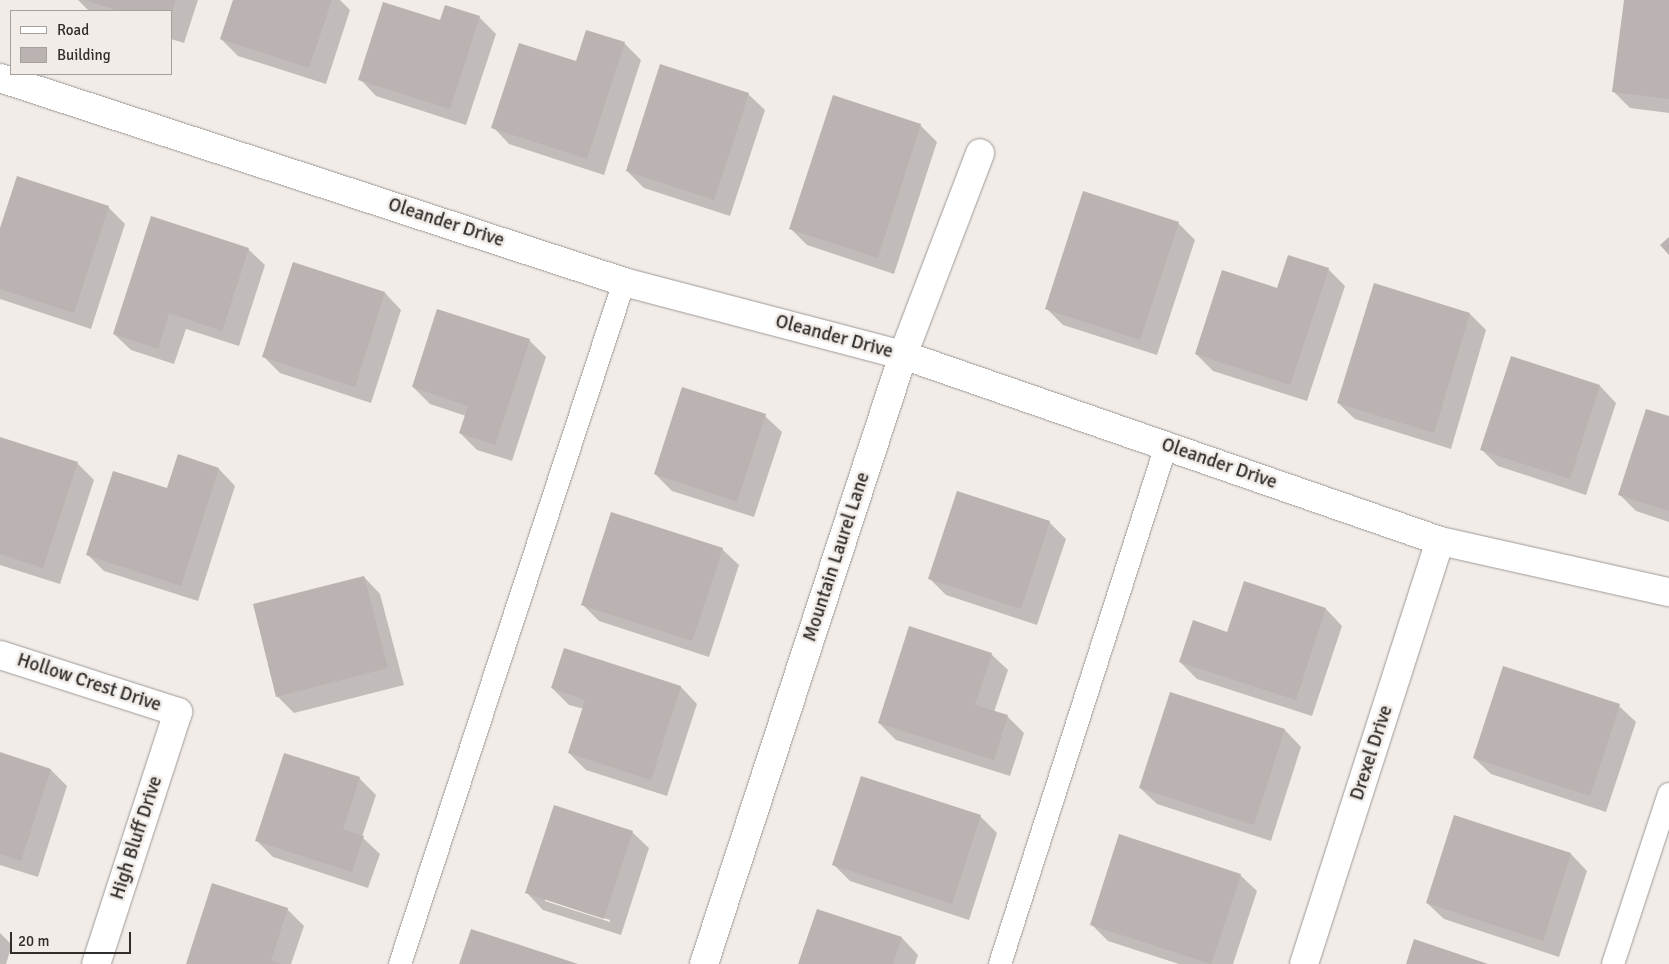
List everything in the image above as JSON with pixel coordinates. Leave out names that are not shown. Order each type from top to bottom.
[{"type":"street","name":"Oleander Drive","points":[[0,78],[624,282],[903,355],[1440,541],[1669,592]]},
{"type":"street","name":"Mountain Laurel Lane","points":[[704,964],[903,355],[980,153]]},
{"type":"street","name":"Drexel Drive","points":[[1304,964],[1440,541]]},
{"type":"street","name":"Hollow Crest Drive","points":[[0,655],[178,712]]},
{"type":"street","name":"High Bluff Drive","points":[[96,964],[178,712]]},
{"type":"lane","points":[[400,964],[624,282]]},
{"type":"lane","points":[[1000,964],[1166,446]]},
{"type":"lane","points":[[1612,964],[1669,794]]},
{"type":"building","points":[[85,0],[176,0],[172,11],[116,10]]},
{"type":"building","points":[[233,0],[332,0],[309,68],[220,39]]},
{"type":"building","points":[[1624,0],[1669,0],[1669,99],[1612,92]]},
{"type":"building","points":[[383,2],[440,20],[445,5],[480,16],[450,109],[358,80]]},
{"type":"building","points":[[586,30],[625,42],[587,159],[491,128],[519,43],[576,61]]},
{"type":"building","points":[[660,64],[749,93],[714,200],[626,171]]},
{"type":"building","points":[[833,95],[921,124],[878,258],[789,229]]},
{"type":"building","points":[[17,176],[109,206],[74,313],[0,289],[0,228]]},
{"type":"building","points":[[1083,191],[1179,222],[1140,340],[1045,309]]},
{"type":"building","points":[[151,216],[249,248],[222,331],[169,313],[158,349],[113,334]]},
{"type":"building","points":[[1669,237],[1669,255],[1660,245]]},
{"type":"building","points":[[1288,255],[1329,268],[1290,385],[1195,354],[1222,270],[1277,288]]},
{"type":"building","points":[[293,262],[385,292],[355,387],[262,357]]},
{"type":"building","points":[[1374,283],[1470,313],[1434,433],[1337,403]]},
{"type":"building","points":[[437,309],[530,339],[495,445],[459,433],[468,406],[412,387]]},
{"type":"building","points":[[1511,356],[1600,385],[1570,479],[1480,450]]},
{"type":"building","points":[[682,387],[766,414],[737,502],[654,474]]},
{"type":"building","points":[[1646,409],[1669,416],[1669,511],[1618,495]]},
{"type":"building","points":[[0,437],[78,462],[43,568],[0,554]]},
{"type":"building","points":[[178,454],[219,468],[181,586],[86,555],[113,471],[167,488]]},
{"type":"building","points":[[957,491],[1050,521],[1021,609],[928,579]]},
{"type":"building","points":[[611,512],[723,548],[692,641],[581,605]]},
{"type":"building","points":[[364,576],[388,668],[276,697],[253,604]]},
{"type":"building","points":[[1244,581],[1326,608],[1296,700],[1179,662],[1193,620],[1227,632]]},
{"type":"building","points":[[909,626],[992,653],[975,705],[1008,715],[994,760],[878,723]]},
{"type":"building","points":[[564,648],[681,686],[651,780],[568,753],[585,700],[551,688]]},
{"type":"building","points":[[1503,666],[1620,704],[1590,796],[1473,758]]},
{"type":"building","points":[[1170,692],[1285,729],[1254,825],[1139,788]]},
{"type":"building","points":[[0,752],[51,769],[21,861],[0,854]]},
{"type":"building","points":[[284,753],[360,777],[343,829],[364,836],[352,872],[255,841]]},
{"type":"building","points":[[861,776],[981,815],[952,904],[832,865]]},
{"type":"building","points":[[554,805],[633,831],[604,919],[525,893]]},
{"type":"building","points":[[1454,815],[1571,853],[1543,941],[1426,903]]},
{"type":"building","points":[[1119,834],[1241,874],[1211,964],[1090,925]]},
{"type":"building","points":[[212,883],[288,908],[271,960],[281,964],[186,964]]},
{"type":"building","points":[[817,909],[902,937],[893,964],[798,964]]},
{"type":"building","points":[[471,929],[578,964],[459,964]]},
{"type":"building","points":[[1414,939],[1488,964],[1406,964]]}]
